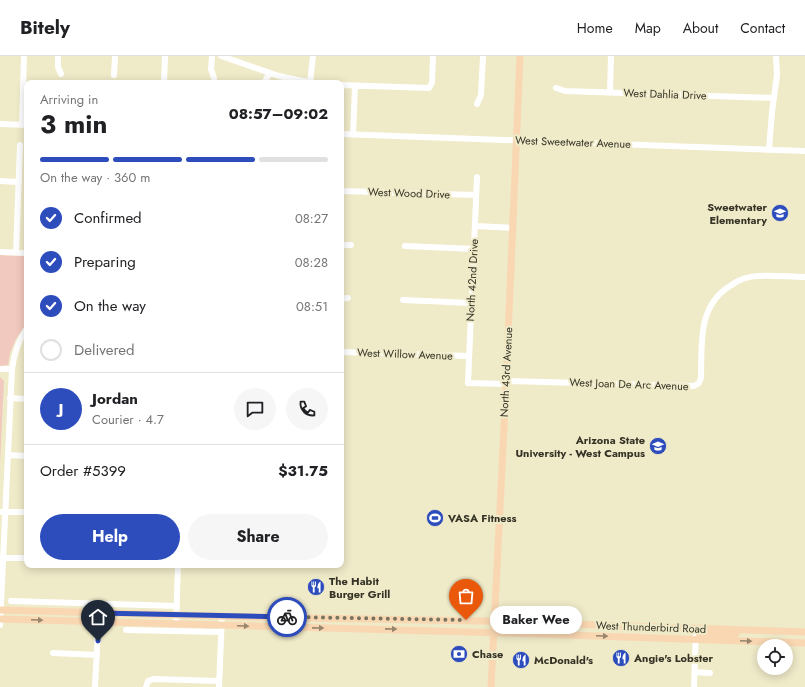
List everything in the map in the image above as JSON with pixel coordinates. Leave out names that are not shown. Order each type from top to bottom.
[{"type":"main road","name":"North 43rd Avenue","points":[[491,687],[520,56]]},
{"type":"main road","name":"West Thunderbird Road","points":[[0,610],[494,621],[805,632]]},
{"type":"main road","name":"West Thunderbird Road","points":[[0,619],[176,624],[221,629],[493,632],[805,643]]},
{"type":"main road","points":[[630,637],[631,626]]},
{"type":"main road","points":[[696,639],[700,636],[706,635],[748,634],[762,631]]},
{"type":"street","points":[[24,56],[24,80]]},
{"type":"street","points":[[58,56],[58,67],[61,74]]},
{"type":"street","points":[[114,75],[115,56]]},
{"type":"street","points":[[164,80],[165,56]]},
{"type":"street","points":[[212,56],[211,69],[214,78]]},
{"type":"street","points":[[221,56],[269,73],[298,80]]},
{"type":"street","points":[[311,80],[313,56]]},
{"type":"street","points":[[344,86],[429,88],[432,83],[433,56]]},
{"type":"street","points":[[477,104],[481,95],[483,56]]},
{"type":"street","points":[[610,92],[611,56]]},
{"type":"street","points":[[769,150],[776,75],[776,56]]},
{"type":"street","points":[[266,80],[269,73]]},
{"type":"street","points":[[353,135],[354,86]]},
{"type":"street","name":"West Dahlia Drive","points":[[556,88],[565,91],[774,98]]},
{"type":"street","points":[[0,124],[24,125]]},
{"type":"street","name":"West Sweetwater Avenue","points":[[344,134],[805,151]]},
{"type":"street","points":[[16,253],[20,145]]},
{"type":"street","name":"North 42nd Drive","points":[[468,382],[477,177]]},
{"type":"street","points":[[0,181],[19,182]]},
{"type":"street","name":"West Wood Drive","points":[[344,191],[476,195]]},
{"type":"street","points":[[475,226],[513,228]]},
{"type":"street","points":[[344,244],[351,245]]},
{"type":"street","points":[[405,246],[474,249]]},
{"type":"street","points":[[0,252],[24,253]]},
{"type":"street","name":"West Joan De Arc Avenue","points":[[468,382],[697,385],[700,378],[702,333],[704,322],[713,301],[722,291],[745,278],[758,276],[805,277]]},
{"type":"street","points":[[403,300],[471,303]]},
{"type":"street","points":[[0,625],[2,512],[8,455],[12,369],[14,353],[24,333]]},
{"type":"street","name":"West Willow Avenue","points":[[344,352],[469,356]]},
{"type":"street","points":[[0,369],[12,369]]},
{"type":"street","points":[[10,398],[24,399]]},
{"type":"street","points":[[8,455],[24,456]]},
{"type":"street","points":[[2,512],[24,512]]},
{"type":"street","points":[[1,558],[24,558]]},
{"type":"street","points":[[176,624],[178,568]]},
{"type":"street","points":[[11,602],[177,606]]},
{"type":"street","points":[[16,610],[21,602]]},
{"type":"street","points":[[95,687],[99,604]]},
{"type":"street","points":[[147,684],[153,679],[219,684],[222,616]]},
{"type":"street","points":[[131,623],[136,630]]},
{"type":"street","points":[[694,687],[696,628]]},
{"type":"street","name":"West Thunderbird Road","points":[[126,630],[221,629]]},
{"type":"street","points":[[53,654],[97,655]]},
{"type":"street","points":[[695,672],[710,673]]},
{"type":"shaded area","points":[[0,255],[24,256],[24,327],[16,339],[10,353],[8,365],[0,366]]},
{"type":"shaded area","points":[[0,377],[4,381],[0,463]]},
{"type":"way so far","points":[[287,617],[466,620]]},
{"type":"place","name":"Sweetwater Elementary","points":[[780,213]]},
{"type":"place","name":"Arizona State University - West Campus","points":[[658,446]]},
{"type":"place","name":"VASA Fitness","points":[[435,518]]},
{"type":"place","name":"The Habit Burger Grill","points":[[316,587]]},
{"type":"place","name":"Baker Wee","points":[[466,620]]},
{"type":"place","name":"Chase","points":[[459,654]]},
{"type":"place","name":"Angie's Lobster","points":[[621,658]]},
{"type":"place","name":"McDonald's","points":[[521,660]]},
{"type":"route","points":[[98,641],[99,613],[287,617]]}]
